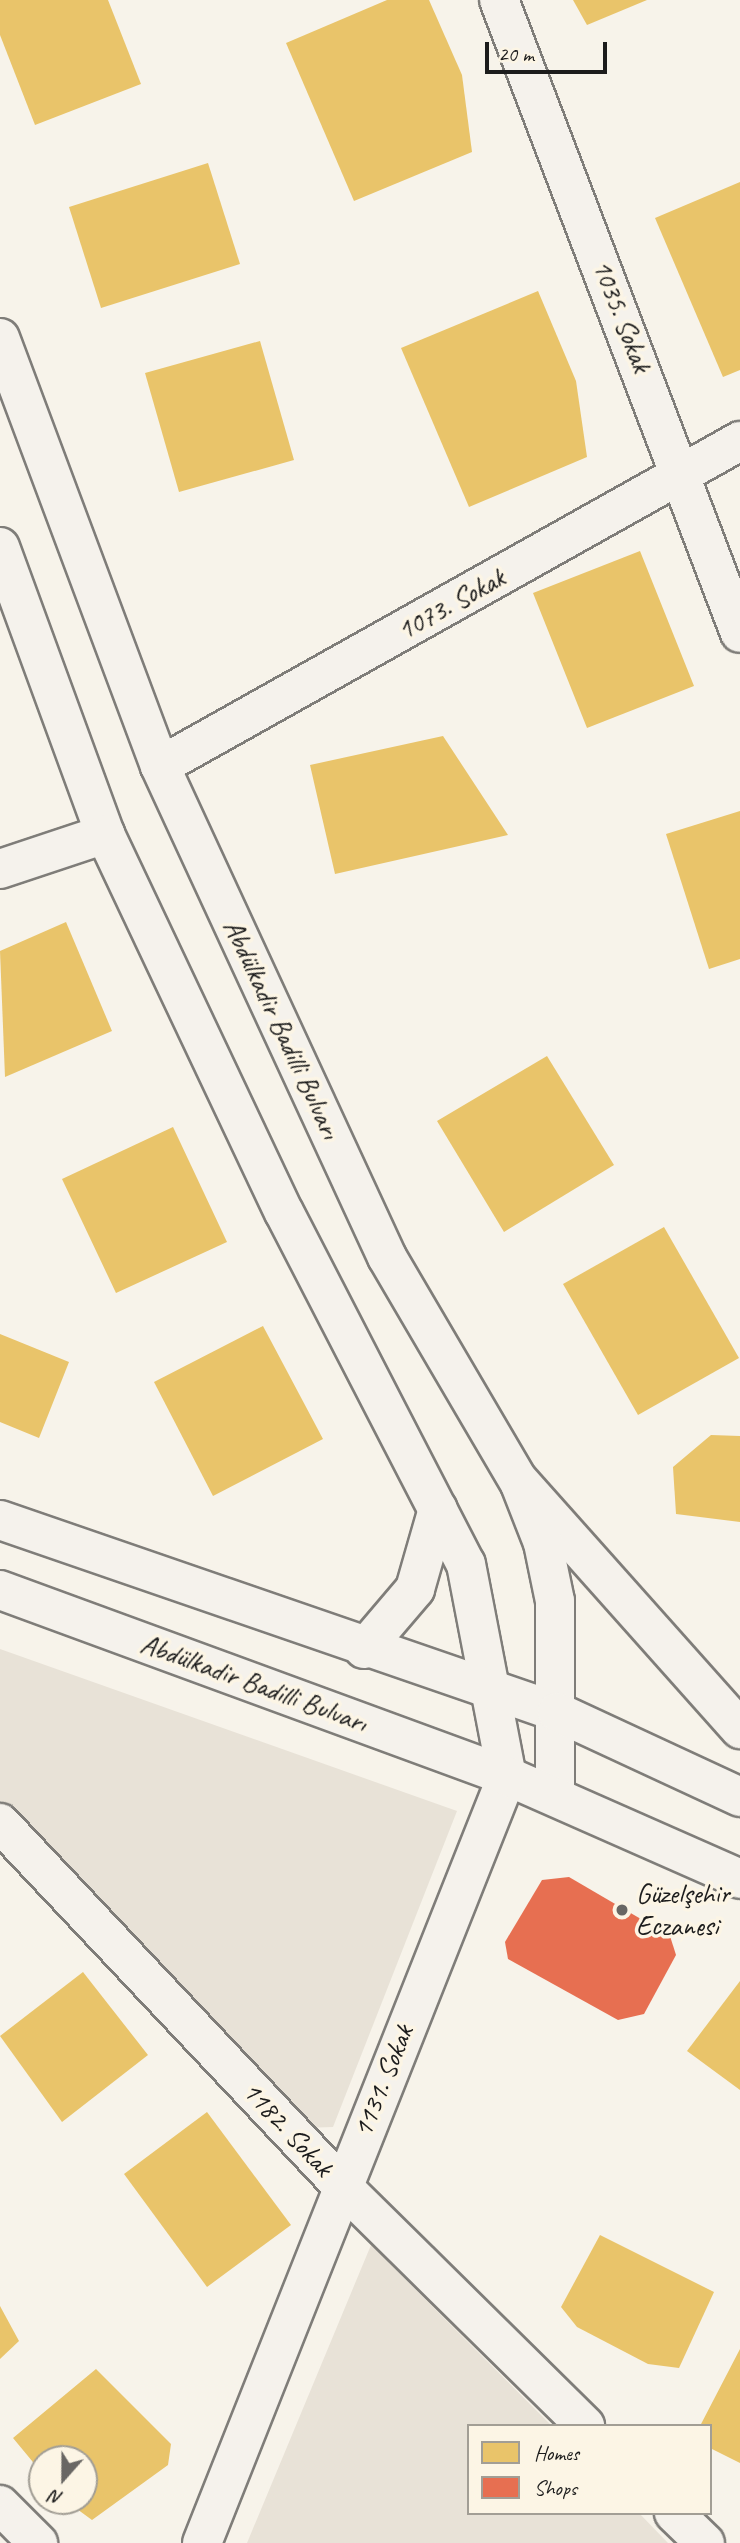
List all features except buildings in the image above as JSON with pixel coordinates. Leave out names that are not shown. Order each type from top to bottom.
[{"type":"main road","name":"1035. Sokak","points":[[499,0],[740,633]]},
{"type":"main road","name":"Abdülkadir Badilli Bulvarı","points":[[0,338],[160,766],[387,1257],[516,1476],[543,1543],[555,1601],[555,1794]]},
{"type":"main road","name":"1073. Sokak","points":[[160,766],[740,441]]},
{"type":"main road","points":[[0,547],[105,834],[284,1212],[466,1564],[495,1696],[507,1776]]},
{"type":"main road","points":[[0,869],[105,834]]},
{"type":"main road","points":[[516,1476],[740,1729]]},
{"type":"main road","points":[[364,1649],[415,1590],[438,1509]]},
{"type":"main road","points":[[0,1520],[495,1696],[557,1712],[740,1797]]},
{"type":"main road","name":"Abdülkadir Badilli Bulvarı","points":[[0,1590],[555,1794],[740,1879]]},
{"type":"main road","name":"1131. Sokak","points":[[202,2543],[341,2185],[507,1776]]},
{"type":"main road","name":"1182. Sokak","points":[[0,1824],[341,2185],[583,2424]]},
{"type":"main road","points":[[0,2505],[38,2543]]},
{"type":"main road","points":[[676,2515],[705,2543]]},
{"type":"shaded area","points":[[0,1649],[457,1811],[333,2127],[273,2129],[0,1808]]},
{"type":"shaded area","points":[[371,2245],[550,2424],[467,2424],[467,2515],[641,2515],[668,2543],[247,2543]]},
{"type":"place","name":"Güzelşehir Eczanesi","points":[[622,1910]]}]
